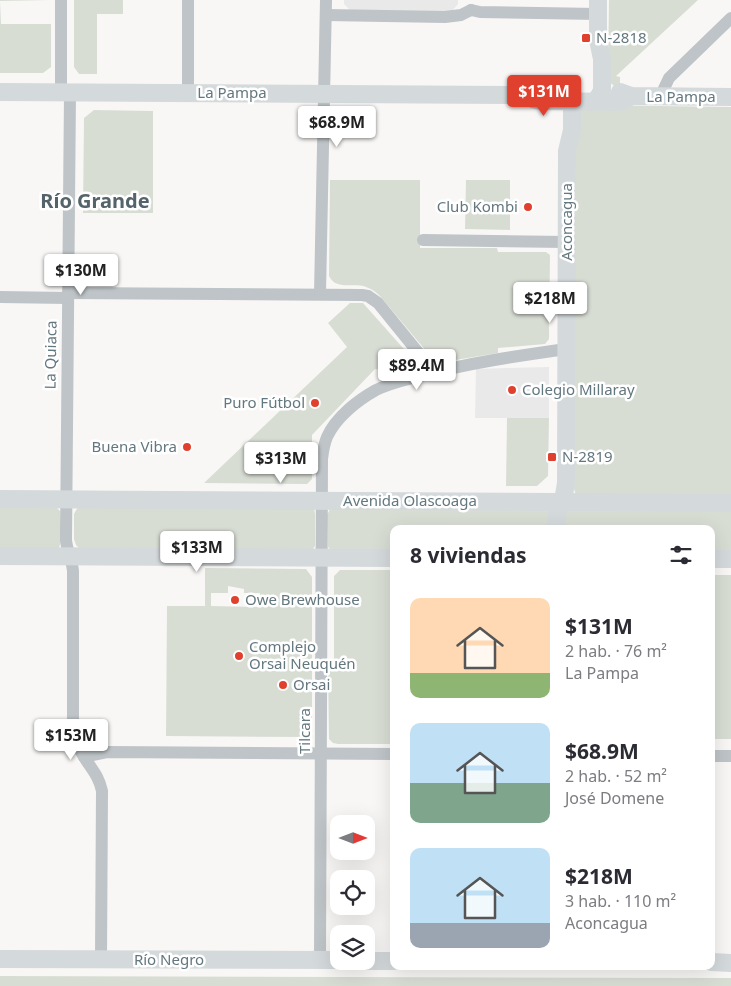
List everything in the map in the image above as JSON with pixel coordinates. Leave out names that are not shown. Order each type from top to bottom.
[{"type":"street","name":"La Quiaca","points":[[61,0],[66,93],[68,295],[66,540],[73,571],[73,725],[76,742],[98,778],[102,791],[101,959]]},
{"type":"street","points":[[188,0],[188,93]]},
{"type":"street","points":[[320,294],[326,0]]},
{"type":"street","points":[[326,15],[445,17],[460,15],[469,5],[480,12],[598,7],[598,40],[592,54],[596,95]]},
{"type":"street","points":[[660,97],[669,78],[731,18]]},
{"type":"street","name":"La Pampa","points":[[0,92],[524,95],[539,91],[567,98],[620,92],[630,96],[731,97]]},
{"type":"street","name":"Aconcagua","points":[[556,525],[557,514],[566,483],[567,151],[562,137],[562,130],[567,98]]},
{"type":"street","points":[[423,240],[566,242]]},
{"type":"street","points":[[0,297],[320,294],[368,296],[378,303],[434,372]]},
{"type":"street","name":"Tilcara","points":[[320,960],[322,459],[323,447],[327,437],[342,416],[364,398],[388,385],[472,363],[566,349]]},
{"type":"street","name":"Avenida Olascoaga","points":[[0,499],[731,503]]},
{"type":"street","points":[[0,556],[390,558]]},
{"type":"street","points":[[715,559],[731,559]]},
{"type":"street","points":[[84,757],[108,752],[390,754]]},
{"type":"street","points":[[715,756],[731,756]]},
{"type":"street","name":"Río Negro","points":[[0,959],[330,960]]},
{"type":"street","points":[[375,961],[390,961]]},
{"type":"street","points":[[715,962],[731,963]]},
{"type":"shaded area","points":[[0,0],[51,0],[0,1]]},
{"type":"shaded area","points":[[74,0],[123,0],[123,14],[97,14],[97,74],[79,74],[74,67]]},
{"type":"shaded area","points":[[344,0],[458,0],[458,4],[451,12],[351,11],[344,4]]},
{"type":"shaded area","points":[[609,0],[698,0],[616,76],[620,77],[620,87],[614,86],[611,83],[608,74]]},
{"type":"shaded area","points":[[0,1],[1,24],[51,24],[51,67],[43,73],[0,73]]},
{"type":"shaded area","points":[[586,105],[731,107],[731,498],[576,495],[573,486],[576,116],[577,110]]},
{"type":"shaded area","points":[[94,110],[153,111],[153,213],[83,213],[84,118]]},
{"type":"shaded area","points":[[330,180],[420,180],[420,248],[497,248],[498,252],[546,252],[550,255],[549,339],[545,344],[498,348],[498,353],[443,362],[438,362],[432,358],[375,292],[361,286],[341,285],[332,281],[329,276]]},
{"type":"shaded area","points":[[466,180],[510,180],[510,230],[465,229]]},
{"type":"shaded area","name":"Puro Fútbol","points":[[350,303],[363,303],[411,357],[396,371],[375,369],[312,435],[312,479],[307,484],[204,483],[347,347],[328,323]]},
{"type":"shaded area","name":"Colegio Millaray","points":[[549,367],[549,418],[475,418],[476,369]]},
{"type":"shaded area","points":[[507,418],[549,418],[548,476],[537,486],[506,486]]},
{"type":"shaded area","points":[[0,505],[56,507],[60,511],[62,538],[59,548],[0,551]]},
{"type":"shaded area","points":[[78,507],[314,508],[315,546],[312,550],[80,549],[74,539],[74,514]]},
{"type":"shaded area","points":[[330,509],[548,510],[550,512],[550,525],[390,525],[390,552],[330,549],[328,547],[327,515]]},
{"type":"shaded area","points":[[567,509],[731,509],[731,553],[715,553],[715,525],[563,525],[563,517]]},
{"type":"shaded area","name":"Complejo Orsai Neuquén","points":[[205,568],[306,569],[312,577],[312,730],[305,737],[166,736],[167,606],[205,606]],"holes":[[[228,586],[244,589],[244,593],[260,593],[260,607],[211,606],[211,593],[228,593]]]},
{"type":"shaded area","points":[[340,570],[390,570],[390,744],[338,744],[333,743],[329,739],[328,664],[334,664],[334,576]]},
{"type":"shaded area","points":[[715,575],[731,575],[731,739],[715,739]]},
{"type":"shaded area","points":[[0,976],[731,978],[731,986],[0,986]]},
{"type":"place","name":"N-2818","points":[[586,38]]},
{"type":"place","name":"Club Kombi","points":[[528,207]]},
{"type":"place","name":"Colegio Millaray","points":[[512,390]]},
{"type":"place","name":"Puro Fútbol","points":[[315,403]]},
{"type":"place","name":"Buena Vibra","points":[[187,447]]},
{"type":"place","name":"N-2819","points":[[552,457]]},
{"type":"place","name":"Owe Brewhouse","points":[[235,600]]},
{"type":"place","name":"Complejo Orsai Neuquén","points":[[239,656]]},
{"type":"place","name":"Orsai","points":[[283,685]]},
{"type":"district","name":"Río Grande","points":[[95,201]]}]
